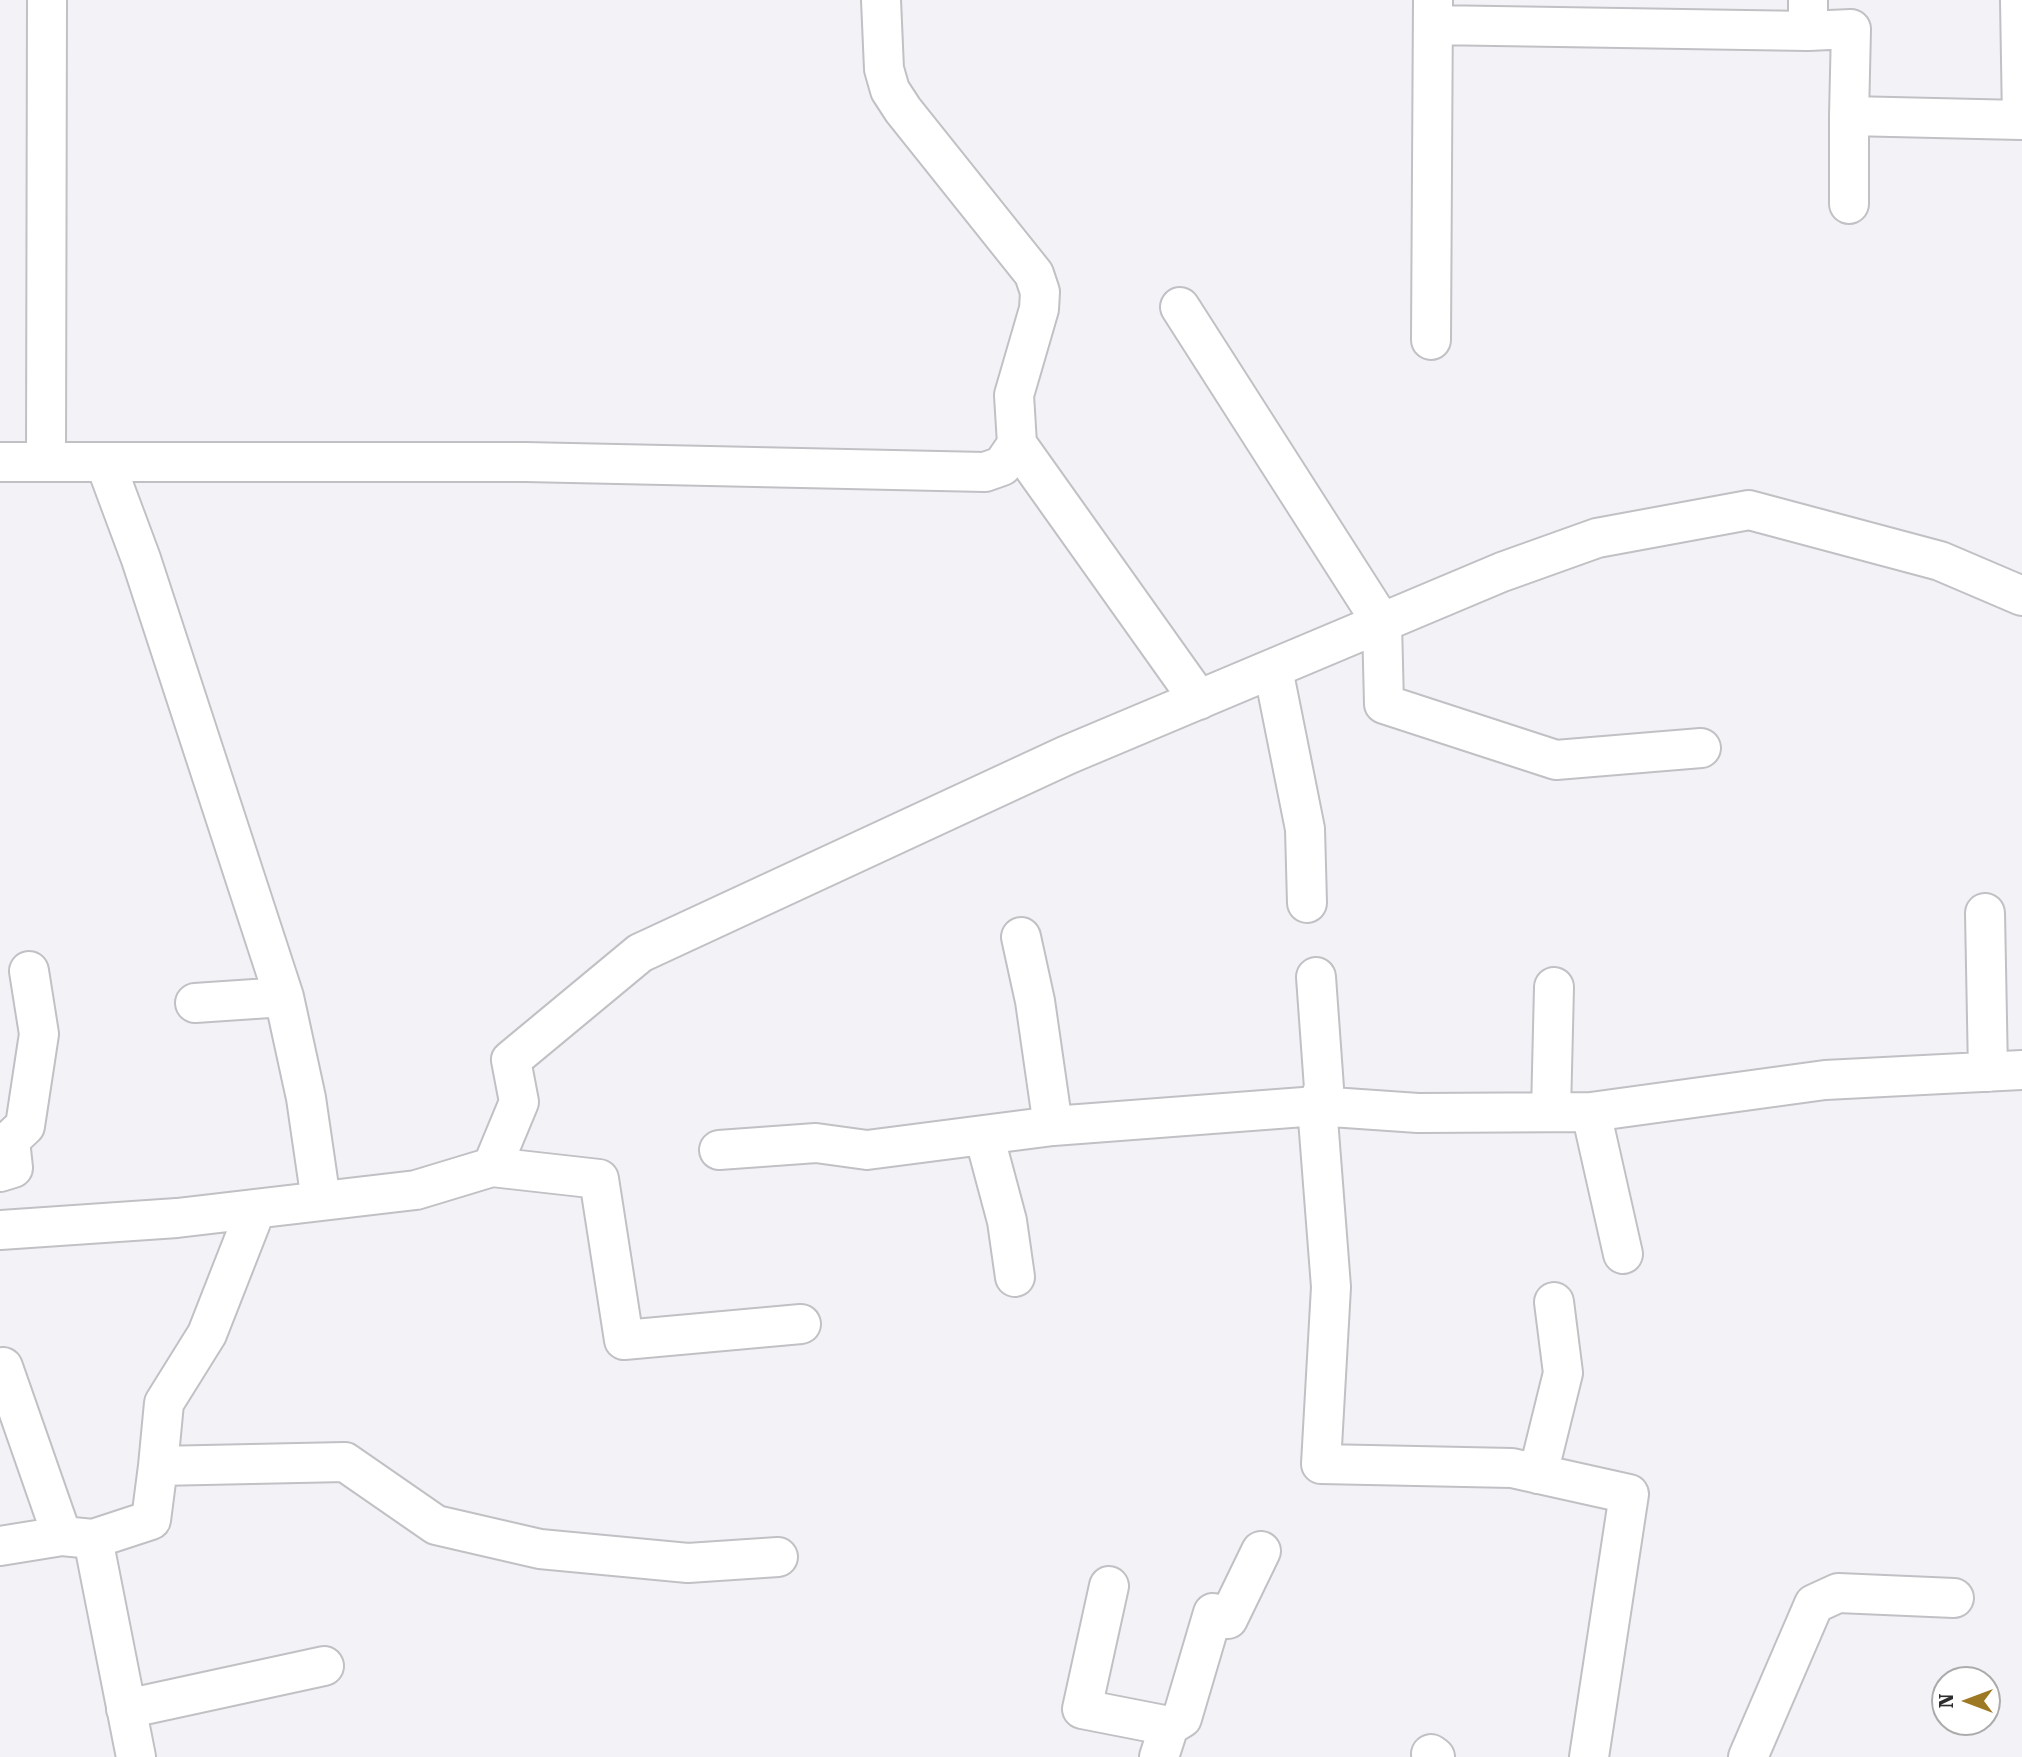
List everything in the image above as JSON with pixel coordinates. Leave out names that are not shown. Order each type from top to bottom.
[{"type":"street","points":[[47,0],[47,461]]},
{"type":"street","points":[[881,0],[884,69],[890,90],[1034,274],[1040,292],[1039,309],[1014,395],[1017,444],[1199,700]]},
{"type":"street","points":[[1849,116],[2021,120],[2020,0]]},
{"type":"street","points":[[1431,340],[1433,12],[1808,15],[1851,29],[1849,204]]},
{"type":"street","points":[[1180,307],[1382,623],[1384,704],[1556,760],[1701,748]]},
{"type":"street","points":[[0,462],[525,462],[985,472],[1002,466],[1017,444]]},
{"type":"street","points":[[106,464],[141,559],[284,997],[306,1098],[321,1201]]},
{"type":"street","points":[[492,1167],[519,1102],[511,1060],[640,953],[1067,755],[1502,572],[1597,538],[1749,510],[1940,561],[2022,596]]},
{"type":"street","points":[[1273,668],[1305,830],[1307,903]]},
{"type":"street","points":[[719,1150],[816,1143],[867,1150],[1054,1126],[1317,1106],[1418,1113],[1591,1112],[1825,1080],[2005,1071],[1985,913]]},
{"type":"street","points":[[1021,937],[1035,1001],[1054,1126]]},
{"type":"street","points":[[0,1172],[13,1168],[10,1140],[25,1126],[39,1034],[29,971]]},
{"type":"street","points":[[1316,977],[1324,1088],[1317,1106],[1331,1287],[1321,1464],[1512,1468],[1629,1493],[1589,1757]]},
{"type":"street","points":[[1551,1112],[1555,987]]},
{"type":"street","points":[[195,1003],[284,997]]},
{"type":"street","points":[[1591,1112],[1623,1254]]},
{"type":"street","points":[[984,1135],[1007,1221],[1015,1277]]},
{"type":"street","points":[[0,1230],[177,1218],[416,1190],[492,1167],[599,1179],[624,1340],[801,1324]]},
{"type":"street","points":[[0,1546],[77,1537],[151,1520],[164,1403],[206,1334],[256,1209]]},
{"type":"street","points":[[1538,1474],[1563,1373],[1555,1302]]},
{"type":"street","points":[[1,1366],[77,1537],[126,1709],[136,1757]]},
{"type":"street","points":[[158,1466],[345,1462],[436,1525],[540,1549],[688,1563],[778,1557]]},
{"type":"street","points":[[1109,1586],[1082,1709],[1164,1741],[1182,1718],[1213,1613],[1228,1619],[1261,1551]]},
{"type":"street","points":[[1748,1757],[1814,1604],[1838,1593],[1954,1598]]},
{"type":"street","points":[[126,1709],[324,1666]]}]
